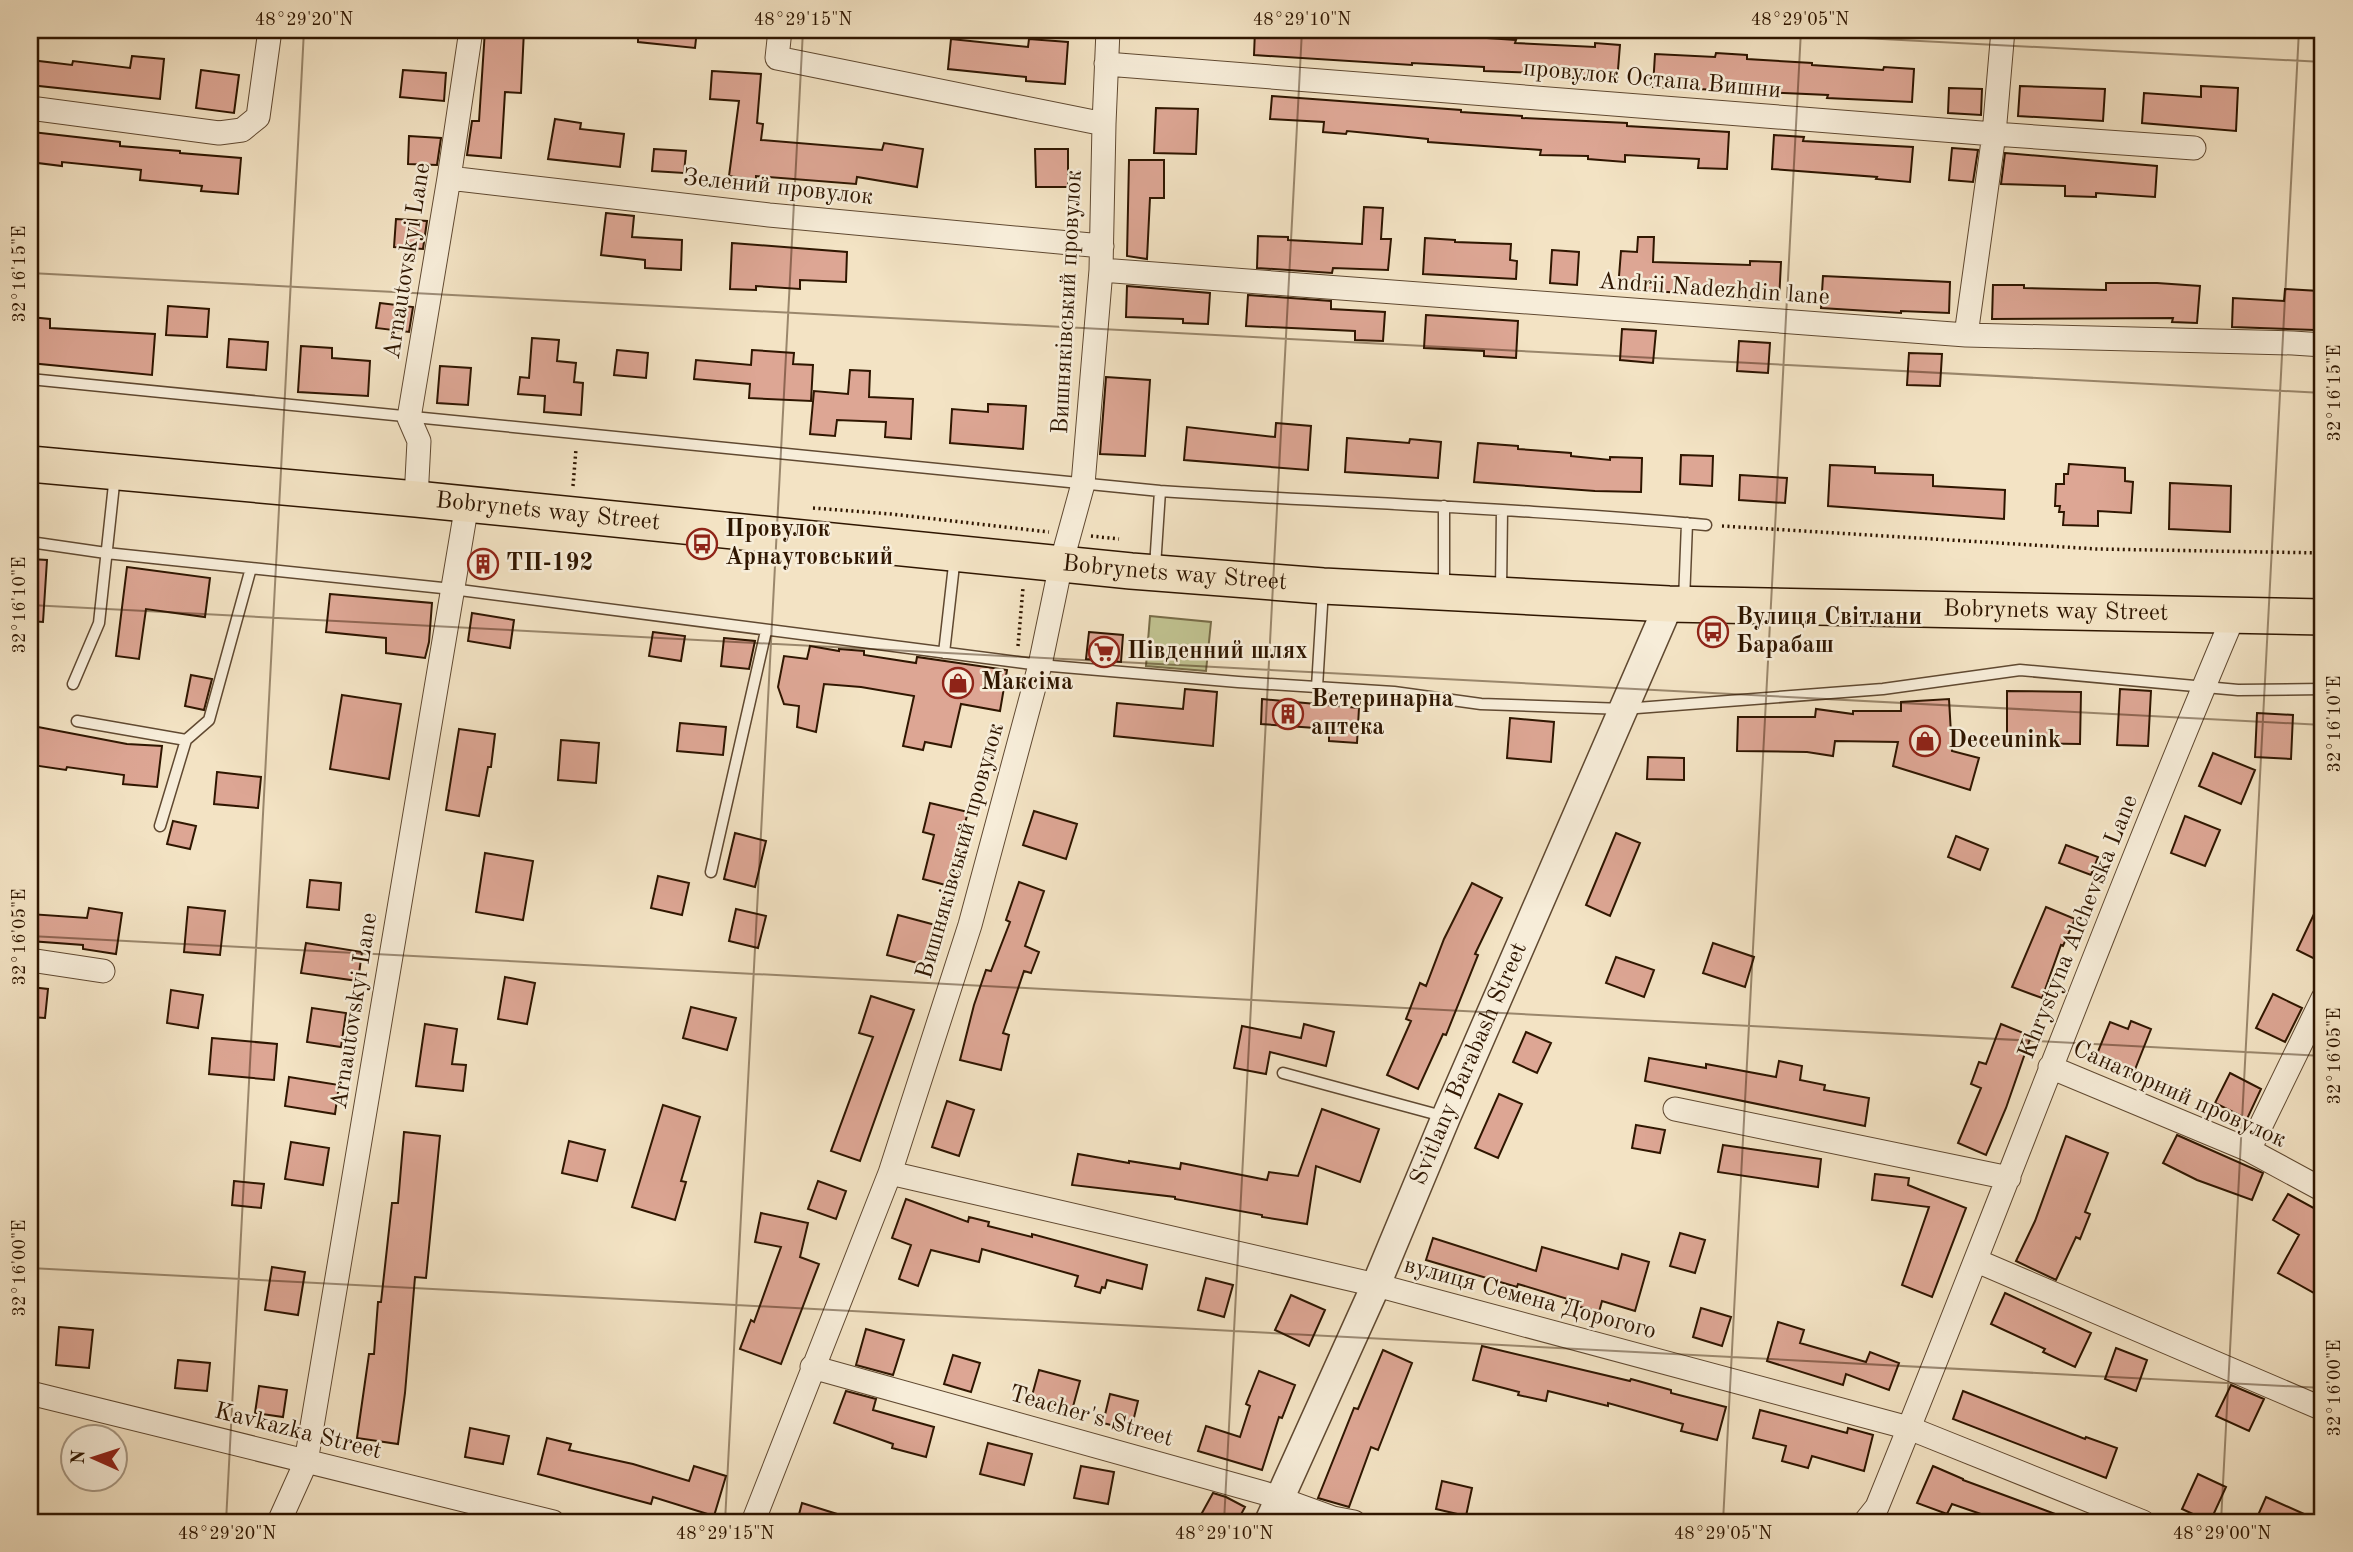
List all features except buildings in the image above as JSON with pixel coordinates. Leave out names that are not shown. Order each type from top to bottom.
[{"type":"main road","name":"Bobrynets way Street","points":[[30,464],[416,499],[955,554],[1026,545],[1061,564],[1323,586],[1676,604],[2323,617]]},
{"type":"street","points":[[30,108],[219,132],[242,130],[258,117],[271,30]]},
{"type":"street","name":"Arnautovskyi Lane","points":[[416,499],[419,441],[409,418],[471,30]]},
{"type":"street","points":[[780,30],[777,58],[1104,124]]},
{"type":"street","name":"Вишняківський провулок","points":[[753,1522],[890,1173],[970,925],[1040,665],[1061,564],[1083,484],[1101,270],[1108,30]]},
{"type":"street","points":[[1966,335],[1994,134],[2003,30]]},
{"type":"street","name":"провулок Остапа Вишни","points":[[1106,64],[2194,148]]},
{"type":"street","name":"Зелений провулок","points":[[449,178],[769,215],[1102,246]]},
{"type":"street","name":"Andrii Nadezhdin lane","points":[[1101,270],[1966,335],[2323,345]]},
{"type":"street","name":"Arnautovskyi Lane","points":[[279,1522],[306,1461],[467,504]]},
{"type":"street","name":"Svitlany Barabash Street","points":[[1274,1510],[1376,1285],[1446,1117],[1625,709],[1676,604]]},
{"type":"street","name":"Khrystyna Alchevska Lane","points":[[1865,1522],[1877,1507],[1977,1261],[2050,1067],[2234,615]]},
{"type":"street","points":[[30,960],[103,971]]},
{"type":"street","points":[[2249,1150],[2323,998]]},
{"type":"street","name":"Санаторний провулок","points":[[2050,1067],[2249,1150],[2323,1190]]},
{"type":"street","points":[[1675,1109],[2009,1178]]},
{"type":"street","name":"вулиця Семена Дорогого","points":[[890,1173],[1376,1285],[1909,1428],[2143,1522]]},
{"type":"street","points":[[1977,1261],[2323,1409]]},
{"type":"street","name":"Teacher's Street","points":[[812,1367],[1274,1510],[1354,1522]]},
{"type":"street","name":"Kavkazka Street","points":[[30,1393],[554,1522]]},
{"type":"lane","points":[[30,379],[1160,491],[1324,502],[1444,506],[1706,525]]},
{"type":"lane","points":[[73,684],[99,623],[116,472]]},
{"type":"lane","points":[[1154,573],[1160,491]]},
{"type":"lane","points":[[1444,506],[1444,593]]},
{"type":"lane","points":[[1501,596],[1502,510]]},
{"type":"lane","points":[[1676,604],[1687,523]]},
{"type":"lane","points":[[30,542],[106,553],[452,589],[1040,665],[1394,692],[1481,704],[1625,709],[1883,689],[2020,670],[2238,690],[2323,689]]},
{"type":"lane","points":[[944,653],[955,554]]},
{"type":"lane","points":[[160,826],[186,740],[209,720],[251,568]]},
{"type":"lane","points":[[1317,687],[1323,586]]},
{"type":"lane","points":[[711,872],[766,631]]},
{"type":"lane","points":[[77,721],[186,740]]},
{"type":"lane","points":[[1283,1073],[1446,1117]]},
{"type":"path","points":[[570,515],[577,432]]},
{"type":"path","points":[[1706,525],[2097,549],[2323,553]]},
{"type":"path","points":[[1016,662],[1026,545]]},
{"type":"green space","points":[[1150,616],[1211,622],[1206,671],[1146,666]]},
{"type":"place","name":"Провулок Арнаутовський","points":[[702,544]]},
{"type":"place","name":"ТП-192","points":[[483,564]]},
{"type":"place","name":"Вулиця Світлани Барабаш","points":[[1713,632]]},
{"type":"place","name":"Південний шлях","points":[[1104,652]]},
{"type":"place","name":"Максіма","points":[[958,683]]},
{"type":"place","name":"Ветеринарна аптека","points":[[1288,714]]},
{"type":"place","name":"Deceunink","points":[[1925,741]]}]
